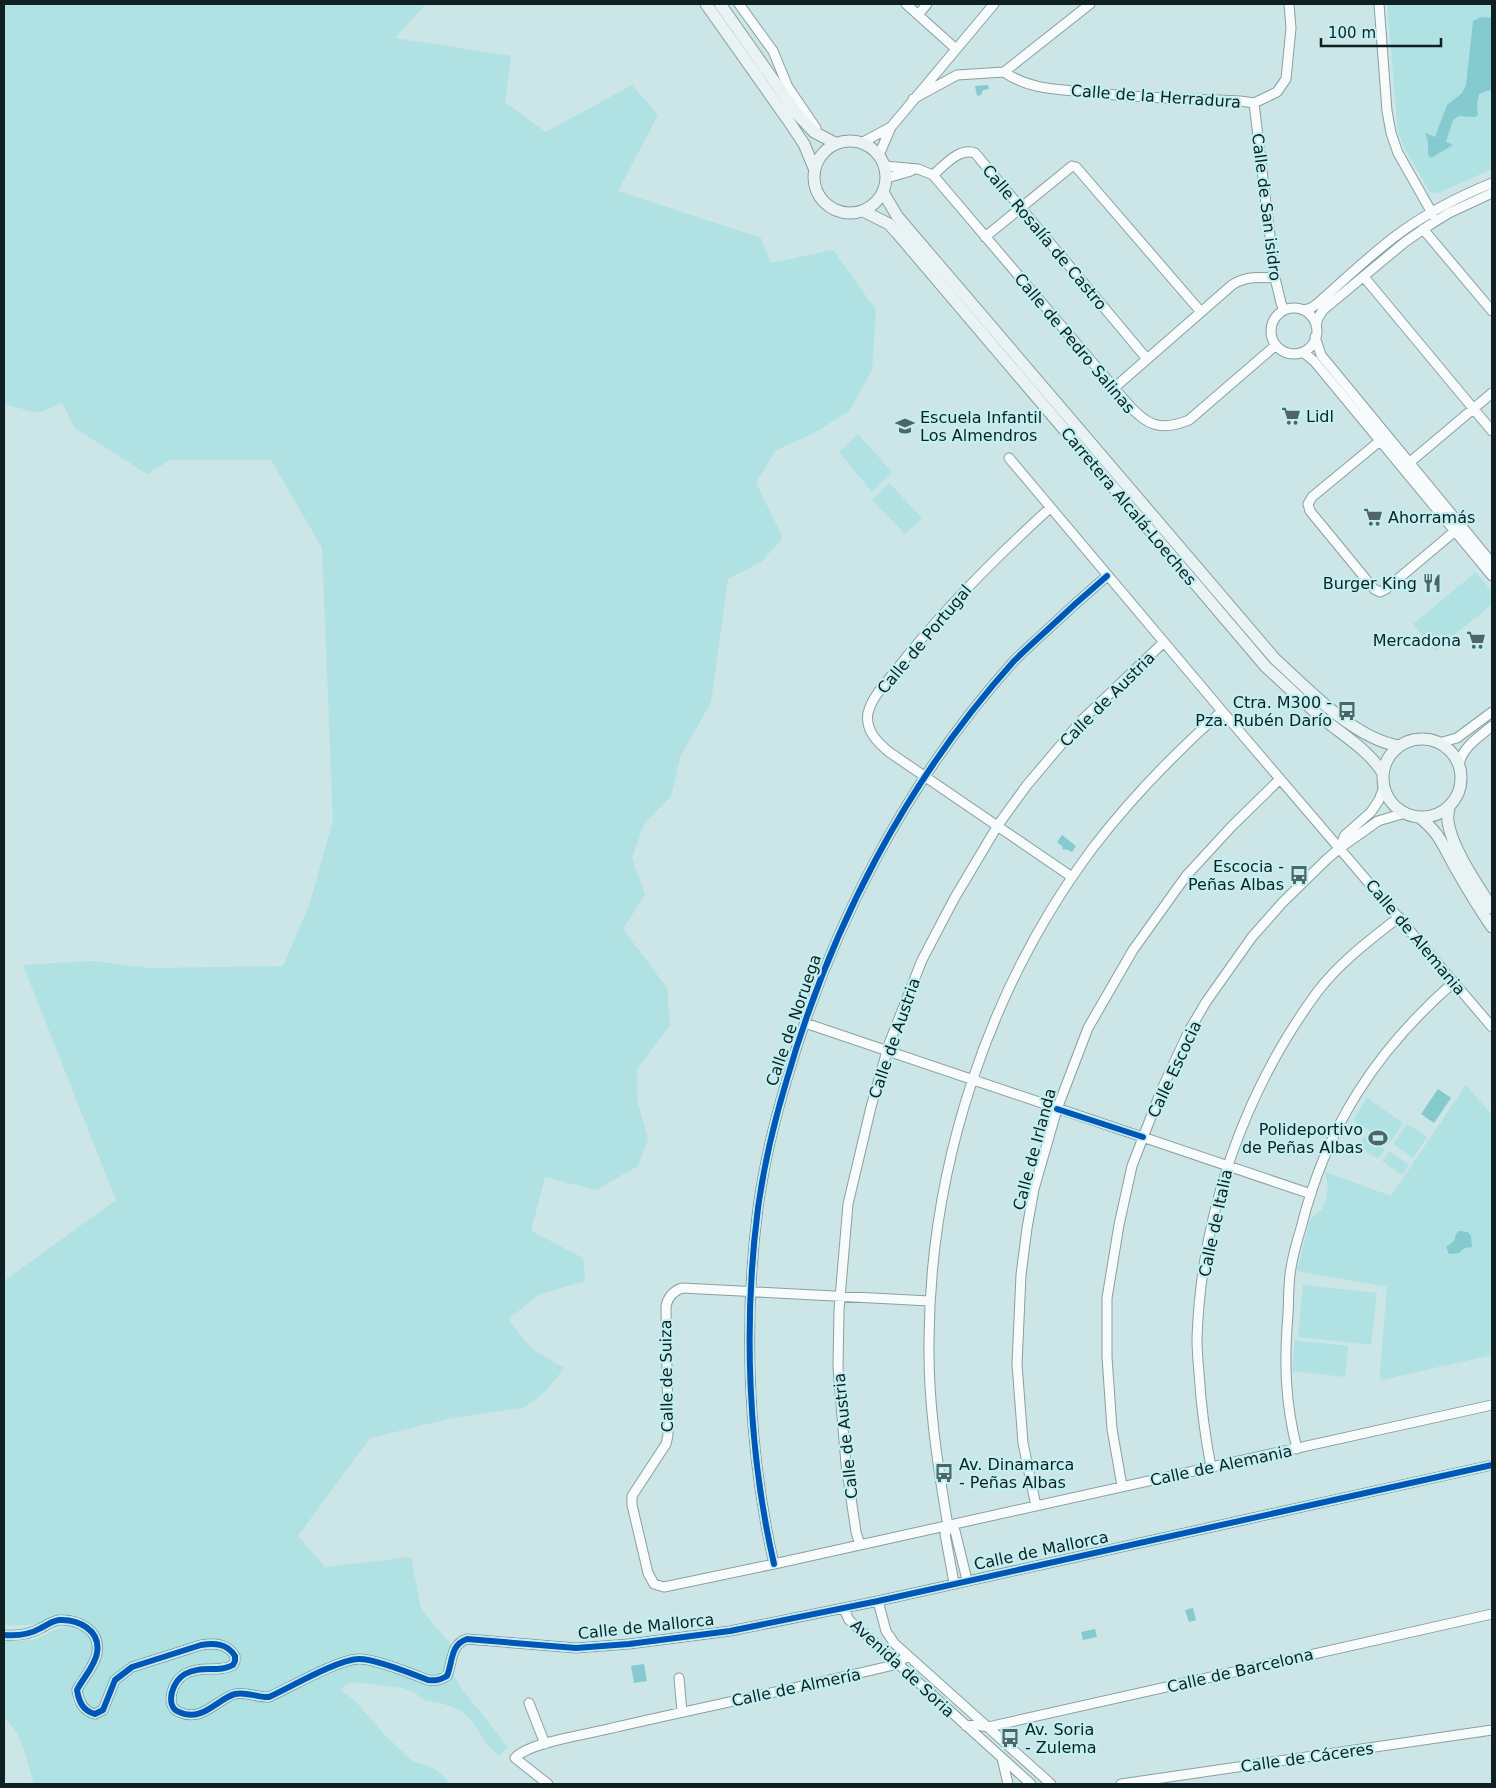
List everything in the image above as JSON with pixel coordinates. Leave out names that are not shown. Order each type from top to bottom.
[{"type":"main road","points":[[706,4],[804,144],[814,168],[815,188],[826,204],[834,210],[844,213],[863,211],[878,200],[883,192],[886,172],[879,155],[873,148],[863,142],[855,140],[835,143],[822,153],[814,168]]},
{"type":"main road","points":[[720,4],[798,115],[814,132],[835,143]]},
{"type":"main road","name":"Carretera Alcalá-Loeches","points":[[883,192],[897,216],[1275,659],[1329,709],[1376,741],[1398,746]]},
{"type":"main road","name":"Carretera Alcalá-Loeches","points":[[863,211],[889,224],[898,234],[1266,667],[1324,720],[1364,751],[1383,773]]},
{"type":"main road","points":[[1429,739],[1440,743],[1448,748],[1459,765],[1460,787],[1456,797],[1449,806],[1430,816],[1420,817],[1405,813],[1388,798],[1384,787],[1383,773],[1386,763],[1398,746],[1408,741],[1429,739]]},
{"type":"main road","points":[[1449,806],[1447,820],[1450,833],[1462,858],[1492,908]]},
{"type":"main road","points":[[1420,817],[1432,826],[1440,837],[1470,893],[1492,927]]},
{"type":"street","points":[[739,4],[773,51],[788,87],[822,137]]},
{"type":"street","points":[[906,4],[956,49]]},
{"type":"street","points":[[918,15],[927,4]]},
{"type":"street","points":[[879,155],[891,127],[994,4]]},
{"type":"street","points":[[914,99],[957,75],[1004,72],[1090,4]]},
{"type":"street","name":"Calle de la Herradura","points":[[1004,72],[1012,78],[1034,86],[1136,98],[1254,103],[1277,92],[1286,79],[1291,28],[1289,4]]},
{"type":"street","points":[[1379,4],[1387,111],[1391,133],[1398,152],[1434,216]]},
{"type":"street","name":"Calle de San isidro","points":[[1254,103],[1275,278],[1284,310]]},
{"type":"street","points":[[863,142],[891,127]]},
{"type":"street","name":"Calle Rosalía de Castro","points":[[933,175],[960,153],[970,151],[974,153],[1147,359]]},
{"type":"street","points":[[985,237],[1072,166],[1076,167],[1201,312]]},
{"type":"street","name":"Calle de Pedro Salinas","points":[[886,172],[918,169],[933,175],[1138,416],[1150,424],[1164,427],[1188,420],[1276,345]]},
{"type":"street","points":[[1303,310],[1317,304],[1399,233],[1434,216],[1492,183]]},
{"type":"street","points":[[1316,326],[1314,320],[1303,310],[1295,308],[1284,310],[1276,316],[1271,326],[1271,335],[1276,345],[1283,351],[1293,354],[1303,352],[1309,348],[1315,337],[1318,318],[1323,310],[1423,229],[1434,216],[1492,193]]},
{"type":"street","points":[[1423,229],[1492,311]]},
{"type":"street","points":[[1114,388],[1237,282],[1258,277],[1275,278]]},
{"type":"street","points":[[1364,277],[1492,431]]},
{"type":"street","points":[[1315,337],[1321,355],[1492,563]]},
{"type":"street","points":[[1303,352],[1314,361],[1381,440],[1492,576]]},
{"type":"street","points":[[1410,462],[1492,393]]},
{"type":"street","points":[[1381,440],[1312,497],[1308,504],[1310,511],[1368,582],[1380,592],[1455,531]]},
{"type":"street","points":[[1009,458],[1107,576],[1340,848]]},
{"type":"street","name":"Calle de Portugal","points":[[1050,508],[979,575],[946,610],[875,698],[868,714],[868,724],[875,739],[889,752],[1072,877]]},
{"type":"street","name":"Calle de Noruega","points":[[774,1564],[765,1524],[755,1462],[750,1338],[752,1291],[758,1210],[766,1160],[777,1113],[805,1023],[840,931],[881,850],[935,761],[1016,660],[1107,576]]},
{"type":"street","name":"Calle de Austria","points":[[860,1544],[856,1532],[846,1464],[838,1368],[840,1296],[848,1204],[870,1107],[886,1052],[922,960],[954,899],[998,825],[1027,785],[1082,720],[1164,642]]},
{"type":"street","points":[[967,1580],[954,1531],[949,1526],[933,1428],[929,1342],[930,1301],[936,1229],[954,1144],[972,1080],[992,1026],[1015,976],[1072,877],[1094,847],[1155,776],[1222,711]]},
{"type":"street","points":[[1440,743],[1457,738],[1492,712]]},
{"type":"street","points":[[1459,765],[1465,748],[1492,726]]},
{"type":"street","name":"Calle de Irlanda","points":[[1036,1506],[1023,1443],[1017,1364],[1021,1276],[1034,1189],[1057,1108],[1088,1028],[1133,950],[1186,876],[1232,826],[1280,779]]},
{"type":"street","name":"Calle Escocia","points":[[1340,848],[1345,836],[1371,812],[1379,800],[1384,787]]},
{"type":"street","name":"Calle Escocia","points":[[1122,1486],[1112,1429],[1107,1357],[1107,1298],[1118,1225],[1132,1166],[1161,1091],[1185,1039],[1206,1002],[1252,937],[1326,858],[1378,821],[1405,813]]},
{"type":"street","name":"Calle de Alemania","points":[[1340,848],[1492,1027]]},
{"type":"street","name":"Calle de Italia","points":[[1211,1467],[1201,1402],[1197,1340],[1204,1261],[1228,1166],[1249,1108],[1278,1052],[1319,990],[1349,956],[1399,917]]},
{"type":"street","points":[[1297,1449],[1290,1415],[1284,1357],[1291,1268],[1311,1194],[1328,1147],[1359,1090],[1400,1035],[1426,1007],[1454,982]]},
{"type":"street","points":[[805,1023],[886,1052],[1311,1194]]},
{"type":"street","name":"Calle de Suiza","points":[[930,1301],[752,1291],[682,1288],[676,1290],[668,1299],[666,1306],[668,1434],[666,1444],[632,1496],[632,1505],[648,1573],[654,1584],[664,1587],[949,1526]]},
{"type":"street","name":"Calle de Alemania","points":[[949,1526],[1122,1486],[1492,1406]]},
{"type":"street","name":"Calle de Mallorca","points":[[4,1635],[18,1636],[32,1633],[59,1620],[79,1623],[90,1630],[94,1635],[97,1652],[77,1690],[80,1703],[84,1708],[95,1714],[102,1710],[114,1680],[137,1664],[200,1646],[210,1644],[225,1646],[235,1656],[233,1665],[226,1668],[205,1668],[192,1671],[183,1675],[173,1687],[171,1703],[174,1709],[188,1714],[206,1711],[229,1696],[238,1693],[263,1698],[269,1697],[334,1666],[356,1659],[372,1661],[428,1680],[441,1679],[447,1676],[454,1649],[461,1641],[467,1639],[576,1648],[730,1631],[878,1601],[1492,1464]]},
{"type":"street","points":[[949,1526],[944,1534],[954,1583]]},
{"type":"street","name":"Avenida de Soria","points":[[878,1601],[889,1637],[1051,1784]]},
{"type":"street","name":"Avenida de Soria","points":[[844,1608],[849,1620],[1031,1784]]},
{"type":"street","name":"Calle de Barcelona","points":[[988,1727],[1492,1614]]},
{"type":"street","points":[[898,1664],[907,1655]]},
{"type":"street","name":"Calle de Almería","points":[[548,1784],[515,1758],[528,1749],[545,1744],[898,1664]]},
{"type":"street","points":[[679,1678],[682,1712]]},
{"type":"street","points":[[529,1703],[545,1744]]},
{"type":"street","name":"Avenida de Soria","points":[[966,1726],[988,1727]]},
{"type":"street","points":[[986,1744],[988,1727]]},
{"type":"street","name":"Calle de Cáceres","points":[[1121,1784],[1492,1730]]},
{"type":"street","points":[[1002,1758],[1008,1784]]},
{"type":"shaded area","points":[[4,4],[426,4],[395,38],[511,56],[505,102],[546,132],[632,85],[658,115],[618,191],[761,238],[771,263],[833,250],[876,310],[872,370],[849,411],[814,433],[776,450],[756,483],[783,538],[761,562],[728,579],[711,702],[681,755],[671,796],[644,824],[632,858],[645,895],[623,929],[667,988],[670,1025],[637,1069],[637,1100],[648,1139],[638,1166],[596,1190],[545,1177],[531,1231],[583,1258],[585,1281],[540,1294],[508,1319],[531,1348],[564,1368],[547,1390],[523,1408],[452,1418],[370,1438],[298,1536],[325,1567],[411,1557],[421,1609],[451,1645],[447,1665],[462,1689],[508,1747],[499,1756],[487,1744],[472,1721],[460,1710],[424,1700],[414,1692],[403,1688],[352,1682],[340,1689],[355,1701],[385,1735],[412,1761],[431,1767],[451,1784],[34,1784],[20,1739],[4,1717],[4,1640],[31,1640],[69,1626],[82,1631],[92,1644],[92,1651],[90,1658],[74,1685],[73,1704],[82,1700],[80,1689],[97,1662],[97,1633],[81,1620],[68,1616],[32,1625],[4,1625],[4,1281],[116,1200],[23,965],[90,961],[150,968],[283,966],[310,903],[333,821],[322,548],[271,460],[170,460],[147,474],[75,428],[62,403],[38,413],[4,404]]},
{"type":"shaded area","points":[[1492,4],[1492,169],[1438,193],[1430,192],[1405,149],[1398,131],[1387,5]]},
{"type":"shaded area","points":[[1481,17],[1492,18],[1492,91],[1489,90],[1479,94],[1477,103],[1478,115],[1475,117],[1459,116],[1453,120],[1446,142],[1453,145],[1431,158],[1428,155],[1428,141],[1425,133],[1435,137],[1447,105],[1462,93],[1466,85],[1473,21]]},
{"type":"shaded area","points":[[988,85],[989,89],[983,90],[981,95],[977,96],[975,86]]},
{"type":"shaded area","points":[[858,434],[892,472],[872,492],[839,452]]},
{"type":"shaded area","points":[[889,483],[922,518],[905,534],[872,500]]},
{"type":"shaded area","points":[[1476,572],[1492,592],[1492,604],[1435,651],[1413,624]]},
{"type":"shaded area","points":[[1062,835],[1076,846],[1072,852],[1066,849],[1063,850],[1062,846],[1057,842]]},
{"type":"shaded area","points":[[1466,1085],[1492,1115],[1492,1355],[1381,1380],[1380,1371],[1387,1287],[1297,1271],[1310,1220],[1322,1209],[1326,1199],[1328,1187],[1325,1172],[1391,1196]]},
{"type":"shaded area","points":[[1438,1089],[1451,1098],[1434,1123],[1421,1114]]},
{"type":"shaded area","points":[[1367,1098],[1403,1123],[1389,1144],[1353,1120]]},
{"type":"shaded area","points":[[1407,1124],[1427,1137],[1413,1158],[1393,1144]]},
{"type":"shaded area","points":[[1365,1136],[1385,1149],[1378,1159],[1358,1146]]},
{"type":"shaded area","points":[[1389,1151],[1409,1165],[1402,1175],[1382,1161]]},
{"type":"shaded area","points":[[1459,1231],[1468,1232],[1471,1236],[1472,1247],[1464,1248],[1459,1253],[1449,1254],[1446,1247],[1454,1241]]},
{"type":"shaded area","points":[[1303,1285],[1377,1293],[1371,1345],[1298,1337]]},
{"type":"shaded area","points":[[1295,1340],[1348,1346],[1345,1377],[1292,1371]]},
{"type":"shaded area","points":[[1193,1608],[1196,1620],[1189,1622],[1185,1610]]},
{"type":"shaded area","points":[[1095,1629],[1097,1637],[1083,1640],[1081,1632]]},
{"type":"shaded area","points":[[644,1664],[647,1681],[634,1683],[631,1666]]},
{"type":"cycle path","points":[[774,1564],[758,1477],[754,1432],[750,1341],[753,1252],[766,1159],[782,1095],[805,1022],[826,966],[850,911],[877,857],[907,805],[940,755],[975,707],[1014,661],[1107,576]]},
{"type":"cycle path","points":[[1057,1109],[1143,1137]]},
{"type":"cycle path","points":[[4,1635],[27,1634],[59,1620],[74,1621],[92,1632],[97,1645],[96,1658],[77,1690],[82,1705],[87,1711],[95,1714],[103,1710],[115,1680],[132,1667],[201,1645],[215,1644],[224,1646],[235,1656],[233,1665],[222,1669],[191,1671],[180,1678],[174,1687],[171,1698],[174,1709],[187,1715],[195,1715],[235,1694],[243,1693],[269,1697],[326,1669],[358,1659],[373,1661],[428,1680],[436,1680],[447,1676],[455,1649],[467,1639],[576,1648],[629,1644],[730,1631],[878,1601],[1492,1465]]},
{"type":"place","name":"Lidl","points":[[1291,416]]},
{"type":"place","name":"Escuela Infantil Los Almendros","points":[[905,426]]},
{"type":"place","name":"Ahorramás","points":[[1373,517]]},
{"type":"place","name":"Burger King","points":[[1432,583]]},
{"type":"place","name":"Mercadona","points":[[1476,640]]},
{"type":"place","name":"Ctra. M300 - Pza. Rubén Darío","points":[[1347,711]]},
{"type":"place","name":"Escocia - Peñas Albas","points":[[1299,875]]},
{"type":"place","name":"Polideportivo de Peñas Albas","points":[[1378,1138]]},
{"type":"place","name":"Av. Dinamarca - Peñas Albas","points":[[944,1473]]},
{"type":"place","name":"Av. Soria - Zulema","points":[[1010,1738]]}]
